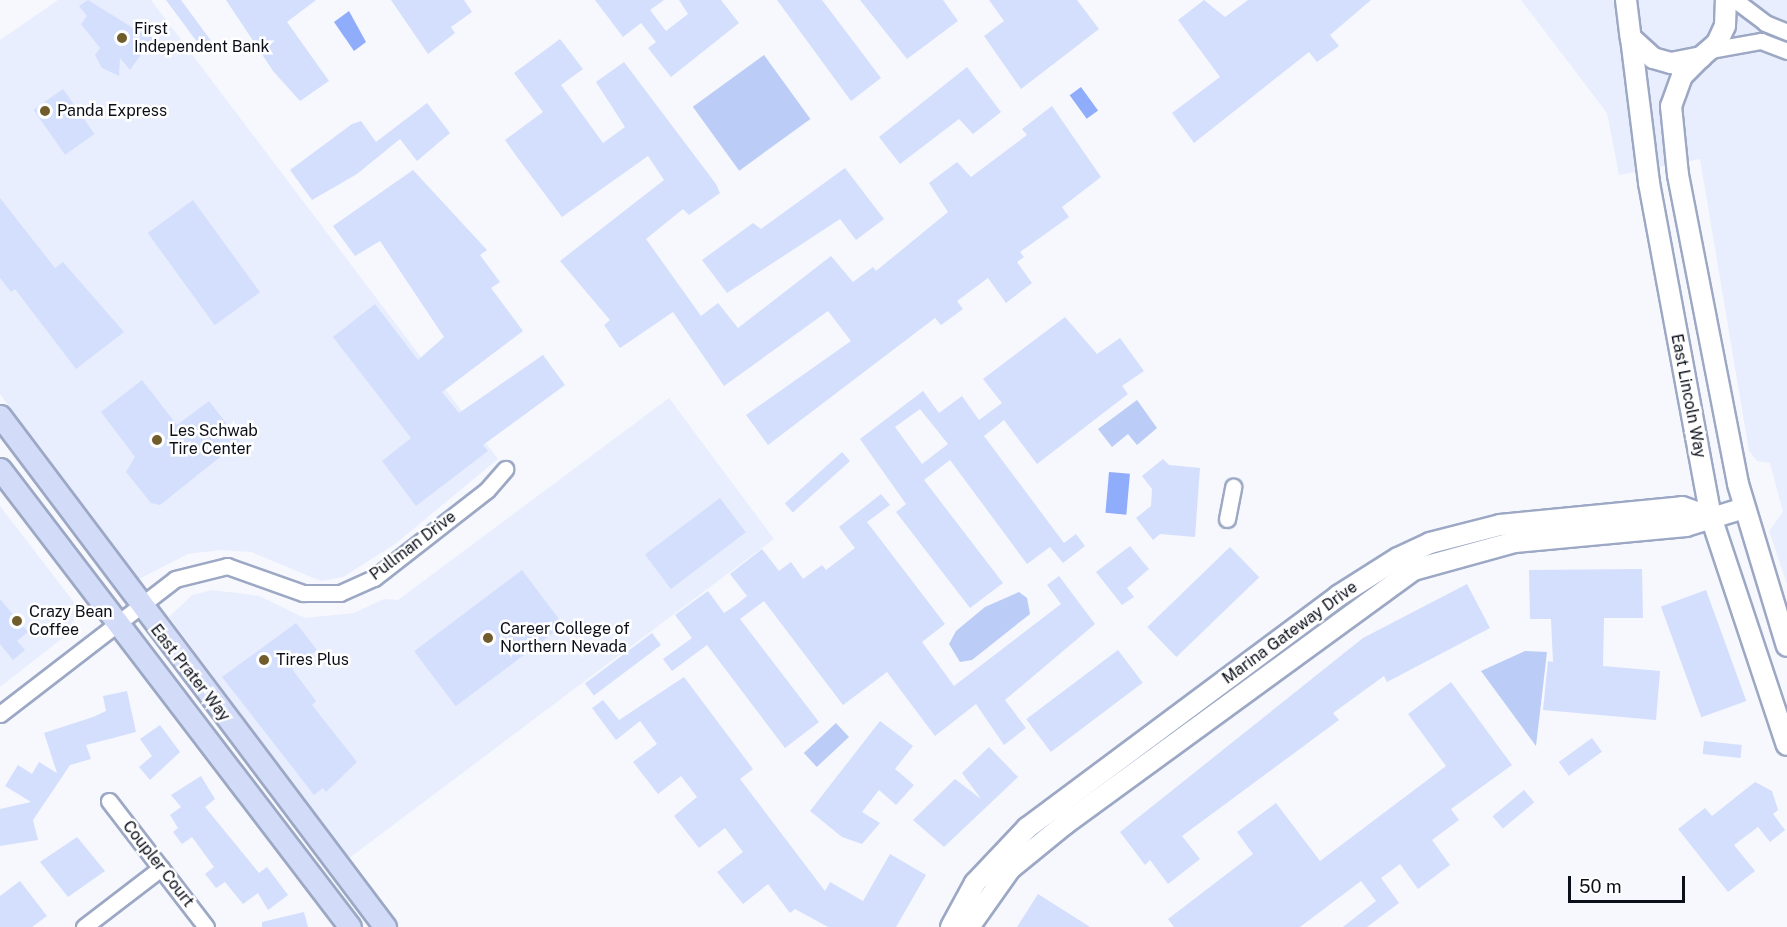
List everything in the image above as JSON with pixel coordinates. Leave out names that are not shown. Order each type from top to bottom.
[{"type":"main road","name":"East Prater Way","points":[[0,416],[138,606],[385,927]]},
{"type":"main road","name":"East Prater Way","points":[[0,470],[350,927]]},
{"type":"street","name":"East Lincoln Way","points":[[1626,0],[1651,194],[1711,517],[1787,745]]},
{"type":"street","name":"East Lincoln Way","points":[[1726,0],[1725,26],[1706,54],[1682,76],[1671,106],[1678,176],[1744,508],[1787,646]]},
{"type":"street","points":[[1735,0],[1765,23],[1787,32]]},
{"type":"street","points":[[1631,38],[1662,61],[1706,54],[1761,41],[1787,51]]},
{"type":"street","name":"Pullman Drive","points":[[0,714],[175,579],[207,567],[244,569],[303,593],[357,587],[487,490],[505,469]]},
{"type":"street","points":[[1227,519],[1233,487]]},
{"type":"street","name":"Marina Gateway Drive","points":[[951,927],[975,883],[1028,828],[1338,596],[1398,558],[1430,543],[1500,525],[1682,507],[1711,517]]},
{"type":"street","name":"Marina Gateway Drive","points":[[969,927],[1010,869],[1055,831],[1413,570],[1515,542],[1686,526],[1744,508]]},
{"type":"street","name":"Coupler Court","points":[[110,801],[206,927]]},
{"type":"street","points":[[84,927],[161,868]]},
{"type":"shaded area","points":[[58,0],[151,0],[498,459],[395,544],[343,577],[321,581],[251,552],[220,550],[188,554],[137,580],[0,394],[0,40]]},
{"type":"shaded area","points":[[1521,0],[1787,0],[1787,584],[1769,531],[1783,512],[1770,463],[1757,461],[1749,451],[1700,159],[1619,175],[1607,113]]},
{"type":"shaded area","points":[[764,55],[810,119],[739,171],[693,107]]},
{"type":"shaded area","points":[[669,398],[774,539],[348,859],[169,617],[192,595],[212,590],[259,596],[305,618],[354,613],[384,599],[398,600]]},
{"type":"shaded area","points":[[1137,400],[1157,428],[1137,445],[1128,434],[1112,447],[1098,429]]},
{"type":"shaded area","points":[[0,506],[80,610],[64,637],[0,687]]},
{"type":"shaded area","points":[[1019,592],[1027,598],[1030,614],[972,660],[960,662],[949,644],[956,631],[985,607]]},
{"type":"shaded area","points":[[1525,651],[1547,652],[1536,746],[1481,671]]},
{"type":"shaded area","points":[[836,723],[849,737],[817,767],[804,753]]},
{"type":"water","points":[[349,11],[366,42],[354,51],[334,22]]},
{"type":"water","points":[[1081,87],[1098,110],[1087,119],[1070,95]]},
{"type":"water","points":[[1109,472],[1130,474],[1126,515],[1105,513]]},
{"type":"building","name":"First Independent Bank","points":[[88,0],[146,36],[152,33],[155,53],[142,53],[130,70],[120,58],[119,76],[102,68],[95,55],[100,48],[81,24],[87,16],[79,6]]},
{"type":"building","points":[[166,0],[181,0],[212,42],[203,50]]},
{"type":"building","points":[[226,0],[316,0],[287,22],[329,81],[300,101],[273,71]]},
{"type":"building","points":[[391,0],[464,0],[472,12],[451,27],[455,33],[428,54]]},
{"type":"building","points":[[595,0],[664,0],[650,10],[666,31],[688,14],[679,0],[721,0],[739,23],[671,77],[648,48],[656,42],[641,23],[623,37]]},
{"type":"building","points":[[777,0],[822,0],[881,78],[851,101]]},
{"type":"building","points":[[860,0],[943,0],[958,21],[907,59]]},
{"type":"building","points":[[989,0],[1077,0],[1099,29],[1021,89],[984,36],[1004,21]]},
{"type":"building","points":[[1204,0],[1225,17],[1248,0],[1371,0],[1330,35],[1339,46],[1317,62],[1309,52],[1194,143],[1172,113],[1220,77],[1178,20]]},
{"type":"building","points":[[560,39],[583,69],[561,85],[603,143],[625,127],[596,82],[624,62],[716,184],[720,193],[689,215],[683,209],[646,239],[701,316],[718,303],[738,328],[831,256],[853,282],[873,267],[876,271],[948,212],[929,183],[957,162],[971,177],[1027,135],[1022,129],[1052,106],[1101,177],[1062,207],[1069,217],[1020,252],[1024,257],[1017,262],[1032,283],[1006,303],[988,278],[957,301],[963,309],[941,325],[935,318],[768,445],[746,415],[851,341],[828,311],[724,386],[673,312],[620,348],[604,325],[610,320],[560,261],[664,180],[648,156],[562,217],[517,157],[505,140],[543,112],[514,73]]},
{"type":"building","points":[[967,67],[1001,112],[973,134],[959,119],[900,164],[879,137]]},
{"type":"building","points":[[63,89],[95,134],[65,155],[34,110]]},
{"type":"building","points":[[427,103],[450,133],[417,161],[400,139],[357,174],[312,200],[290,170],[352,124],[361,121],[376,142]]},
{"type":"building","points":[[845,168],[884,219],[856,240],[840,219],[727,293],[702,260],[753,223],[761,229]]},
{"type":"building","points":[[413,170],[487,250],[480,255],[500,282],[491,288],[523,331],[442,392],[459,413],[543,355],[565,385],[483,445],[488,451],[416,506],[382,461],[411,438],[333,337],[375,304],[418,360],[444,337],[380,241],[355,256],[333,226]]},
{"type":"building","points":[[0,198],[55,268],[63,262],[124,332],[76,369],[15,289],[11,292],[0,278]]},
{"type":"building","points":[[193,200],[260,292],[215,325],[148,233]]},
{"type":"building","points":[[1065,317],[1097,354],[1120,338],[1144,371],[1122,386],[1128,394],[1037,464],[1004,420],[984,436],[1064,543],[1076,534],[1085,546],[1063,563],[1050,547],[1027,564],[950,460],[924,480],[1003,583],[970,608],[896,512],[906,504],[860,439],[923,391],[939,413],[962,396],[979,420],[1002,403],[983,379]],"holes":[[[920,409],[948,444],[922,464],[895,427]]]},
{"type":"building","points":[[142,380],[177,425],[209,401],[240,441],[160,505],[151,503],[126,472],[135,457],[101,412]]},
{"type":"building","points":[[842,452],[850,461],[793,512],[785,504]]},
{"type":"building","points":[[1163,459],[1169,465],[1200,468],[1195,537],[1160,534],[1153,540],[1136,518],[1151,506],[1152,489],[1142,476]]},
{"type":"building","points":[[881,494],[890,505],[867,522],[945,624],[922,642],[954,686],[1061,604],[1047,585],[1059,576],[1095,624],[1005,700],[1026,728],[1004,745],[976,704],[935,736],[887,672],[843,705],[764,601],[740,619],[819,722],[785,748],[707,645],[672,671],[663,659],[692,638],[675,615],[708,591],[724,613],[736,605],[747,596],[730,574],[762,549],[779,571],[791,562],[803,579],[822,565],[826,570],[855,548],[839,527]]},
{"type":"building","points":[[720,498],[746,532],[671,589],[645,555]]},
{"type":"building","points":[[1130,546],[1149,569],[1127,588],[1134,597],[1122,605],[1096,572]]},
{"type":"building","points":[[1230,547],[1259,577],[1176,657],[1147,627]]},
{"type":"building","points":[[1642,569],[1643,618],[1604,618],[1603,666],[1660,671],[1656,720],[1543,710],[1548,661],[1553,662],[1551,619],[1530,619],[1529,570]]},
{"type":"building","name":"Career College of Northern Nevada","points":[[522,570],[564,625],[456,706],[414,651]]},
{"type":"building","points":[[1467,584],[1490,628],[1387,682],[1384,676],[1333,713],[1339,720],[1182,836],[1200,859],[1168,884],[1150,860],[1145,865],[1120,832],[1363,638]]},
{"type":"building","points":[[1706,590],[1746,701],[1701,717],[1661,606]]},
{"type":"building","points":[[0,599],[28,632],[17,641],[25,650],[13,660],[0,644]]},
{"type":"building","points":[[296,623],[317,650],[292,669],[316,701],[312,705],[357,762],[326,792],[323,788],[314,795],[222,677]]},
{"type":"building","points":[[652,633],[661,645],[594,696],[585,684]]},
{"type":"building","points":[[1118,650],[1143,683],[1051,752],[1026,719]]},
{"type":"building","points":[[684,677],[753,769],[740,779],[825,891],[830,882],[863,901],[890,854],[926,875],[896,927],[828,927],[795,909],[790,913],[768,884],[743,904],[717,872],[743,852],[725,828],[699,848],[674,816],[697,797],[681,776],[658,794],[633,762],[657,744],[640,721],[616,740],[592,708],[603,700],[619,720]]},
{"type":"building","points":[[1451,682],[1512,765],[1451,809],[1459,820],[1432,840],[1450,865],[1418,889],[1400,864],[1381,878],[1399,903],[1367,927],[1343,927],[1376,901],[1361,881],[1300,927],[1174,927],[1168,919],[1253,854],[1237,832],[1276,803],[1320,861],[1446,766],[1408,714]]},
{"type":"building","points":[[127,691],[136,732],[86,745],[91,759],[70,765],[33,820],[38,840],[0,846],[0,809],[31,802],[5,786],[18,765],[32,774],[39,762],[57,773],[44,733],[106,711],[103,696]]},
{"type":"building","points":[[880,721],[913,746],[895,769],[914,785],[896,805],[879,790],[862,812],[880,823],[862,844],[842,837],[810,811]]},
{"type":"building","points":[[160,725],[180,752],[150,780],[139,767],[152,756],[140,739]]},
{"type":"building","points":[[1592,738],[1602,752],[1569,776],[1559,762]]},
{"type":"building","points":[[1704,741],[1742,745],[1740,758],[1703,754]]},
{"type":"building","points":[[989,747],[1018,777],[944,847],[913,820],[955,779],[981,799],[962,773]]},
{"type":"building","points":[[201,776],[215,799],[205,807],[259,873],[267,867],[288,895],[268,910],[258,893],[243,904],[225,882],[216,888],[205,874],[214,867],[192,837],[182,844],[173,832],[178,828],[170,815],[181,807],[171,795]]},
{"type":"building","points":[[1755,782],[1772,791],[1778,810],[1773,814],[1785,830],[1770,842],[1758,827],[1734,845],[1755,871],[1728,892],[1678,829],[1705,808],[1712,816]]},
{"type":"building","points":[[1524,790],[1534,802],[1503,829],[1493,816]]},
{"type":"building","points":[[77,837],[105,871],[68,897],[40,862]]},
{"type":"building","points":[[20,881],[47,916],[32,927],[0,927],[0,896]]},
{"type":"building","points":[[1038,894],[1090,927],[1017,927]]},
{"type":"building","points":[[304,912],[308,927],[262,927],[262,922]]},
{"type":"place","name":"First Independent Bank","points":[[122,38]]},
{"type":"place","name":"Panda Express","points":[[45,111]]},
{"type":"place","name":"Les Schwab Tire Center","points":[[157,440]]},
{"type":"place","name":"Crazy Bean Coffee","points":[[17,621]]},
{"type":"place","name":"Career College of Northern Nevada","points":[[488,638]]},
{"type":"place","name":"Tires Plus","points":[[264,660]]}]
